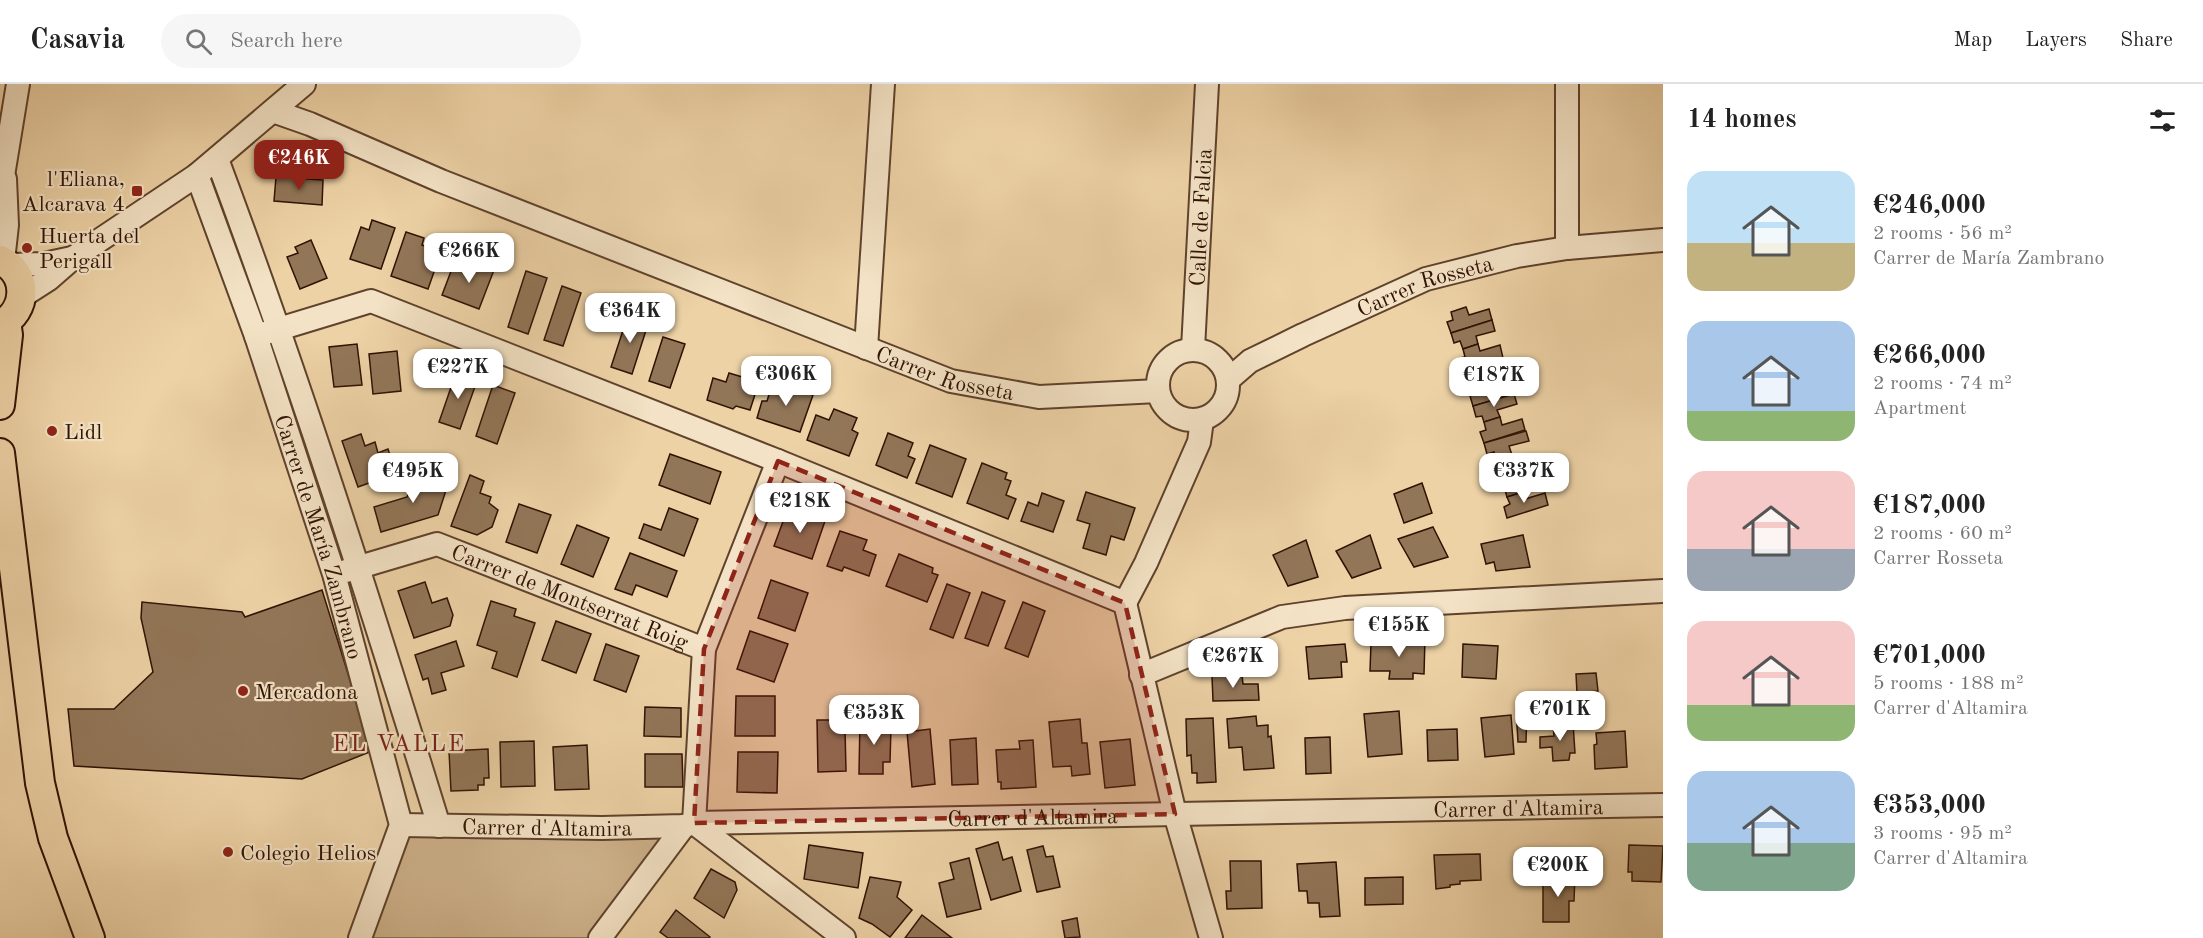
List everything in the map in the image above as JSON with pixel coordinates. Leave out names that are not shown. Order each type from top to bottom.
[{"type":"main road","points":[[0,405],[8,335],[3,323],[16,311],[21,297],[20,279],[4,262]]},
{"type":"main road","points":[[0,453],[40,783],[53,838],[90,938]]},
{"type":"street","points":[[18,84],[2,185],[8,225],[4,262],[44,264],[73,258]]},
{"type":"street","points":[[21,297],[49,279],[73,258],[197,175],[304,84]]},
{"type":"street","points":[[866,348],[883,84]]},
{"type":"street","name":"Calle de Falcia","points":[[1193,349],[1207,84]]},
{"type":"street","points":[[1568,84],[1568,248]]},
{"type":"street","name":"Carrer Rosseta","points":[[273,111],[310,124],[441,181],[951,381],[1039,398],[1158,391]]},
{"type":"street","name":"Carrer de María Zambrano","points":[[218,159],[334,574],[401,825]]},
{"type":"street","name":"Carrer de María Zambrano","points":[[197,175],[267,333],[359,568],[439,826]]},
{"type":"street","name":"Carrer Rosseta","points":[[1228,380],[1250,361],[1426,279],[1517,256],[1568,248],[1663,240]]},
{"type":"street","points":[[267,333],[371,301],[778,461],[1125,603]]},
{"type":"street","points":[[1193,349],[1203,351],[1220,361],[1228,380],[1224,402],[1217,411],[1202,420],[1176,416],[1161,401],[1158,391],[1160,371],[1165,362],[1182,351],[1193,349]]},
{"type":"street","points":[[1202,420],[1199,442],[1146,563],[1125,603],[1175,814],[1211,938]]},
{"type":"street","points":[[600,938],[689,824],[704,650],[778,461]]},
{"type":"street","name":"Carrer de Montserrat Roig","points":[[334,574],[437,544],[704,650]]},
{"type":"street","points":[[1142,675],[1282,617],[1345,608],[1663,591]]},
{"type":"street","name":"Carrer d'Altamira","points":[[401,825],[602,828],[689,824],[1663,805]]},
{"type":"street","points":[[689,824],[844,938]]},
{"type":"street","points":[[360,938],[401,825]]},
{"type":"highlighted area","points":[[778,461],[1125,603],[1175,814],[694,823],[704,649]]},
{"type":"shaded area","points":[[401,825],[684,826],[600,938],[360,938]]},
{"type":"building","points":[[276,177],[323,180],[322,205],[274,201]]},
{"type":"building","points":[[372,220],[395,228],[381,269],[350,259],[361,227],[369,230]]},
{"type":"building","points":[[406,232],[424,238],[422,245],[441,252],[428,289],[391,276]]},
{"type":"building","points":[[311,240],[327,278],[300,289],[287,257],[298,253],[295,247]]},
{"type":"building","points":[[469,260],[494,270],[479,309],[442,295],[453,266],[466,270]]},
{"type":"building","points":[[526,271],[547,278],[528,334],[508,327]]},
{"type":"building","points":[[562,286],[581,293],[563,346],[544,340]]},
{"type":"building","points":[[1466,307],[1469,315],[1489,309],[1492,320],[1451,333],[1447,322],[1453,320],[1451,312]]},
{"type":"building","points":[[628,315],[649,321],[632,374],[611,367]]},
{"type":"building","points":[[1492,320],[1495,331],[1476,336],[1478,344],[1463,349],[1460,341],[1454,343],[1451,333]]},
{"type":"building","points":[[663,337],[685,344],[670,388],[649,381]]},
{"type":"building","points":[[357,344],[362,385],[334,387],[329,347]]},
{"type":"building","points":[[1478,344],[1480,351],[1500,345],[1503,358],[1462,370],[1459,358],[1465,357],[1463,349]]},
{"type":"building","points":[[397,351],[401,391],[373,394],[369,354]]},
{"type":"building","points":[[1503,358],[1506,368],[1487,373],[1489,382],[1474,386],[1472,380],[1466,382],[1462,370]]},
{"type":"building","points":[[457,370],[478,378],[460,429],[439,422]]},
{"type":"building","points":[[729,373],[759,382],[750,410],[736,406],[733,409],[707,400],[713,378],[726,382]]},
{"type":"building","points":[[773,382],[813,395],[800,432],[757,418],[762,401],[767,401]]},
{"type":"building","points":[[1489,382],[1492,389],[1511,384],[1514,394],[1473,406],[1470,396],[1476,394],[1474,386]]},
{"type":"building","points":[[493,385],[515,393],[497,444],[476,436]]},
{"type":"building","points":[[1514,394],[1517,404],[1497,410],[1500,417],[1484,422],[1482,416],[1476,417],[1473,406]]},
{"type":"building","points":[[834,409],[857,418],[852,430],[858,433],[849,456],[807,440],[816,415],[829,420]]},
{"type":"building","points":[[1500,417],[1502,425],[1522,419],[1525,430],[1484,443],[1480,432],[1486,430],[1484,422]]},
{"type":"building","points":[[1526,431],[1529,441],[1509,446],[1512,455],[1496,460],[1494,452],[1487,454],[1484,443]]},
{"type":"building","points":[[888,433],[913,443],[908,456],[915,459],[907,478],[876,465]]},
{"type":"building","points":[[361,434],[365,446],[375,442],[378,453],[388,449],[393,465],[388,467],[391,475],[358,487],[342,441]]},
{"type":"building","points":[[930,445],[966,459],[952,497],[916,483]]},
{"type":"building","points":[[670,454],[721,472],[710,504],[659,485]]},
{"type":"building","points":[[1512,455],[1514,463],[1534,456],[1537,468],[1496,480],[1493,469],[1499,468],[1496,460]]},
{"type":"building","points":[[982,463],[1007,473],[1005,479],[1011,481],[1006,495],[1016,499],[1008,519],[967,503]]},
{"type":"building","points":[[1537,468],[1540,478],[1521,484],[1523,492],[1507,497],[1505,490],[1499,491],[1496,480]]},
{"type":"building","points":[[417,472],[448,484],[438,515],[381,532],[374,507],[407,497]]},
{"type":"building","points":[[470,475],[484,481],[480,493],[491,497],[489,503],[498,510],[492,527],[477,535],[451,526]]},
{"type":"building","points":[[1422,483],[1432,513],[1404,523],[1394,494]]},
{"type":"building","points":[[1086,492],[1135,508],[1124,540],[1111,536],[1106,555],[1083,548],[1090,524],[1077,520]]},
{"type":"building","points":[[1523,492],[1525,499],[1545,493],[1548,505],[1507,518],[1504,507],[1510,504],[1507,497]]},
{"type":"building","points":[[1042,493],[1064,501],[1053,532],[1021,521],[1028,502],[1038,506]]},
{"type":"building","points":[[519,504],[551,515],[537,553],[506,542]]},
{"type":"building","points":[[669,508],[698,519],[684,556],[639,538],[644,524],[661,530]]},
{"type":"building","points":[[788,508],[825,521],[812,559],[774,546]]},
{"type":"building","points":[[577,525],[609,538],[593,577],[561,564]]},
{"type":"building","points":[[1433,527],[1448,557],[1414,567],[1398,539]]},
{"type":"building","points":[[840,531],[867,540],[863,550],[876,555],[869,576],[844,567],[842,571],[827,566]]},
{"type":"building","points":[[1370,535],[1381,568],[1352,578],[1336,551]]},
{"type":"building","points":[[1523,535],[1530,567],[1496,571],[1494,562],[1486,564],[1481,544]]},
{"type":"building","points":[[1306,540],[1318,577],[1288,586],[1273,555]]},
{"type":"building","points":[[630,553],[677,571],[667,597],[636,585],[632,595],[615,589]]},
{"type":"building","points":[[899,554],[933,568],[932,573],[938,575],[927,602],[886,586]]},
{"type":"building","points":[[771,580],[808,593],[795,631],[758,618]]},
{"type":"building","points":[[425,582],[432,603],[447,598],[453,615],[450,626],[414,638],[398,591]]},
{"type":"building","points":[[947,584],[970,593],[953,638],[930,629]]},
{"type":"building","name":"Mercadona","points":[[322,590],[372,751],[302,779],[74,766],[68,709],[114,709],[153,672],[141,618],[142,602],[242,612],[245,617]]},
{"type":"building","points":[[982,592],[1005,601],[988,646],[965,638]]},
{"type":"building","points":[[491,601],[516,609],[514,616],[535,623],[517,677],[492,668],[497,652],[477,645]]},
{"type":"building","points":[[1023,602],[1045,611],[1028,657],[1005,648]]},
{"type":"building","points":[[556,621],[591,634],[576,673],[542,660]]},
{"type":"building","points":[[750,631],[788,644],[774,682],[737,669]]},
{"type":"building","points":[[1396,637],[1425,638],[1424,674],[1413,673],[1413,679],[1389,679],[1390,671],[1370,671],[1371,643],[1396,644]]},
{"type":"building","points":[[456,641],[464,666],[441,673],[446,690],[432,694],[428,678],[423,680],[415,655]]},
{"type":"building","points":[[606,644],[639,656],[626,692],[594,680]]},
{"type":"building","points":[[1345,644],[1347,662],[1341,662],[1342,677],[1309,679],[1306,647]]},
{"type":"building","points":[[1463,644],[1498,646],[1496,679],[1462,677]]},
{"type":"building","points":[[1596,673],[1598,691],[1577,693],[1576,674]]},
{"type":"building","points":[[1242,675],[1243,684],[1258,684],[1259,700],[1213,701],[1212,676]]},
{"type":"building","points":[[736,696],[775,696],[775,736],[735,736]]},
{"type":"building","points":[[645,707],[681,708],[681,737],[644,736]]},
{"type":"building","points":[[1516,709],[1527,709],[1526,742],[1518,742]]},
{"type":"building","points":[[1399,711],[1402,754],[1368,757],[1364,714]]},
{"type":"building","points":[[1511,715],[1514,754],[1485,757],[1481,718]]},
{"type":"building","points":[[1256,716],[1257,726],[1268,725],[1274,768],[1244,770],[1242,747],[1229,748],[1227,719]]},
{"type":"building","points":[[1213,718],[1216,782],[1197,783],[1197,773],[1192,773],[1191,755],[1187,756],[1186,719]]},
{"type":"building","points":[[860,719],[886,720],[886,727],[891,727],[890,762],[883,762],[883,774],[859,774]]},
{"type":"building","points":[[1080,719],[1082,743],[1087,743],[1090,774],[1072,776],[1071,766],[1053,767],[1049,722]]},
{"type":"building","points":[[817,720],[841,720],[841,729],[845,729],[846,771],[818,772]]},
{"type":"building","points":[[1573,723],[1575,753],[1570,753],[1569,760],[1553,761],[1552,747],[1540,748],[1540,737],[1554,736],[1553,724]]},
{"type":"building","points":[[930,729],[935,784],[912,787],[907,732]]},
{"type":"building","points":[[1457,729],[1458,760],[1428,761],[1427,730]]},
{"type":"building","points":[[1625,731],[1627,767],[1595,769],[1596,733]]},
{"type":"building","points":[[1330,737],[1331,773],[1306,774],[1305,738]]},
{"type":"building","points":[[976,738],[978,784],[952,785],[950,740]]},
{"type":"building","points":[[1130,739],[1135,785],[1105,788],[1100,742]]},
{"type":"building","points":[[1033,740],[1036,787],[1001,789],[1001,782],[998,782],[996,750],[1020,749],[1019,741]]},
{"type":"building","points":[[534,741],[535,786],[501,787],[500,742]]},
{"type":"building","points":[[587,745],[589,789],[555,790],[553,747]]},
{"type":"building","points":[[488,749],[489,778],[484,778],[484,785],[478,785],[478,790],[451,791],[449,751]]},
{"type":"building","points":[[738,752],[778,752],[777,793],[737,792]]},
{"type":"building","points":[[645,754],[682,754],[683,787],[645,787]]},
{"type":"building","points":[[998,842],[1003,860],[1012,857],[1021,891],[991,900],[976,849]]},
{"type":"building","points":[[809,845],[863,853],[858,888],[804,879]]},
{"type":"building","points":[[1629,845],[1663,846],[1661,882],[1632,881],[1632,872],[1628,872]]},
{"type":"building","points":[[1043,846],[1046,857],[1053,856],[1060,887],[1037,892],[1027,850]]},
{"type":"building","points":[[1480,854],[1481,880],[1460,881],[1460,884],[1436,889],[1434,855]]},
{"type":"building","points":[[969,858],[981,909],[947,917],[939,883],[954,879],[950,863]]},
{"type":"building","points":[[1230,861],[1261,861],[1262,908],[1227,909],[1226,891],[1231,891]]},
{"type":"building","points":[[1336,862],[1340,916],[1320,917],[1319,903],[1308,903],[1307,891],[1299,891],[1297,864]]},
{"type":"building","points":[[711,869],[735,882],[737,890],[724,918],[694,898]]},
{"type":"building","points":[[1555,874],[1575,874],[1574,901],[1569,901],[1569,922],[1543,922],[1543,879],[1555,879]]},
{"type":"building","points":[[870,877],[901,882],[897,897],[912,910],[890,937],[859,918]]},
{"type":"building","points":[[1403,877],[1403,904],[1365,905],[1365,878]]},
{"type":"building","points":[[676,910],[710,937],[668,938],[660,932]]},
{"type":"building","points":[[922,915],[952,938],[905,938]]},
{"type":"building","points":[[1077,918],[1080,937],[1065,938],[1062,921]]},
{"type":"place","name":"l'Eliana, Alcarava 4","points":[[137,191]]},
{"type":"place","name":"Huerta del Perigall","points":[[27,248]]},
{"type":"place","name":"Lidl","points":[[52,431]]},
{"type":"place","name":"Mercadona","points":[[243,691]]},
{"type":"place","name":"Colegio Helios","points":[[228,852]]},
{"type":"district","name":"EL VALLE","points":[[399,743]]}]
